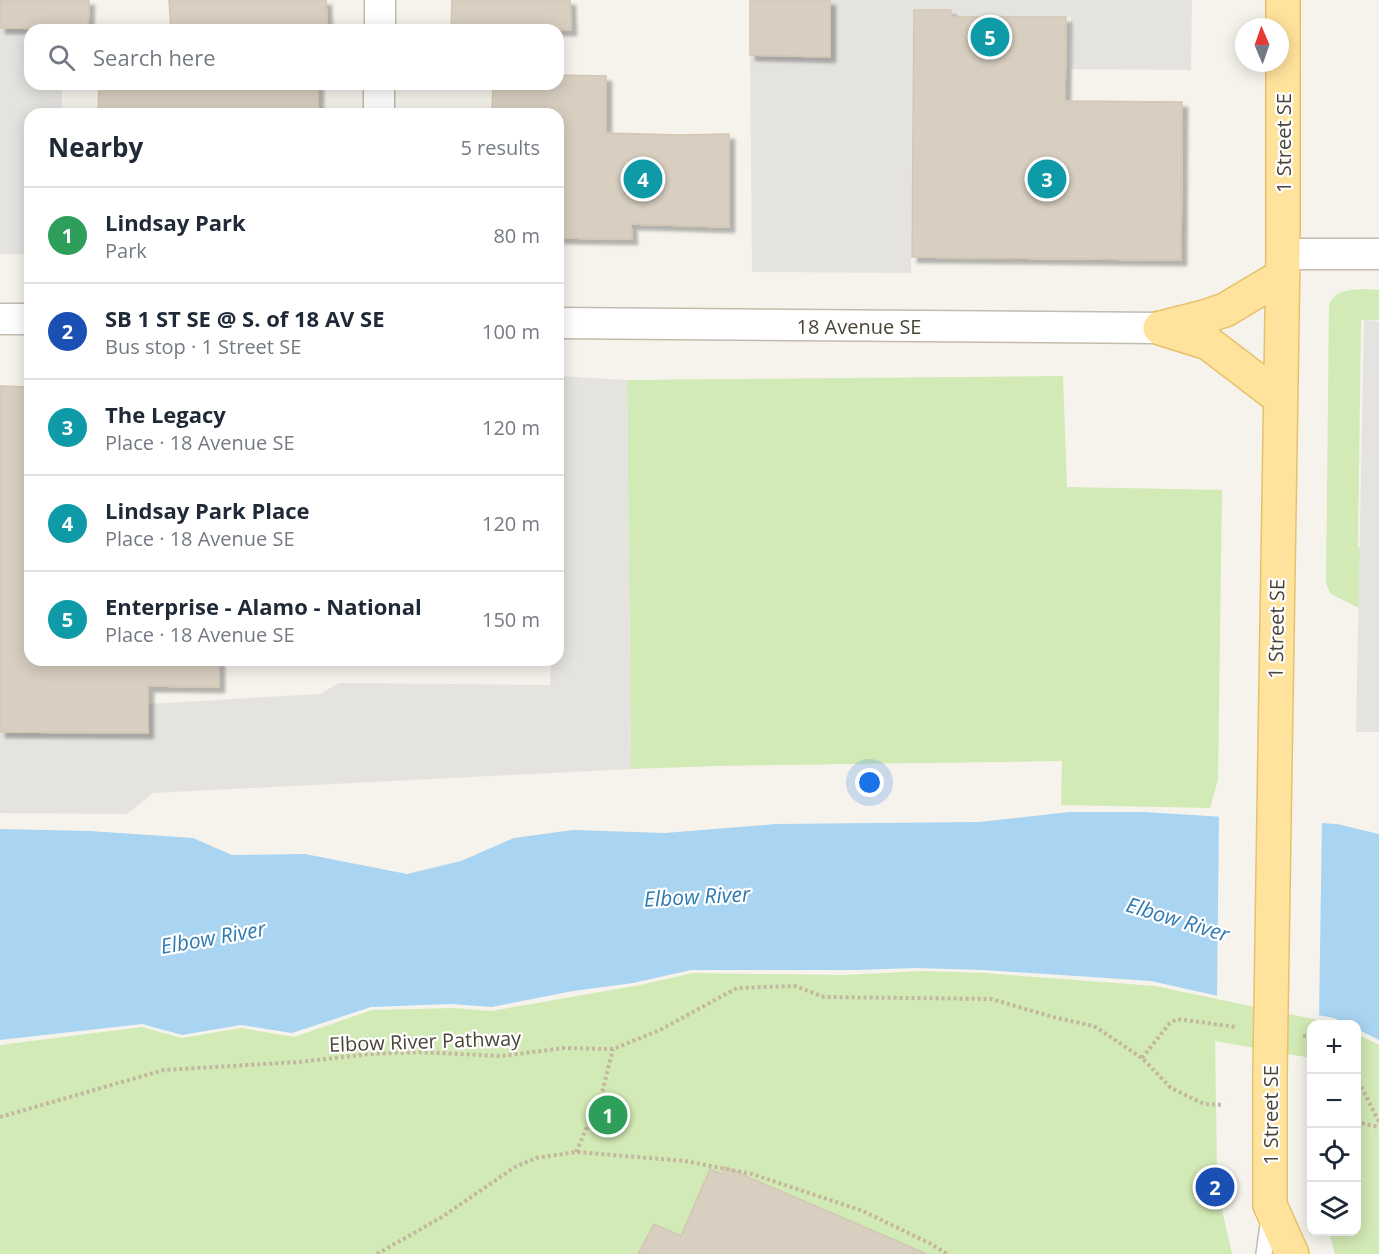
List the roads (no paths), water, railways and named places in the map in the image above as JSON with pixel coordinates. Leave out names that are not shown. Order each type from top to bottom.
[{"type":"main road","name":"1 Street SE","points":[[1282,0],[1282,265],[1270,1205],[1292,1254]]},
{"type":"main road","points":[[1160,328],[1225,310],[1282,265]]},
{"type":"main road","points":[[1160,328],[1208,343],[1280,398]]},
{"type":"street","points":[[380,0],[380,24]]},
{"type":"street","points":[[379,90],[379,108]]},
{"type":"street","points":[[1282,265],[1379,254]]},
{"type":"street","points":[[0,319],[24,319]]},
{"type":"street","name":"18 Avenue SE","points":[[564,323],[1160,328]]},
{"type":"lane","points":[[1264,1254],[1270,1205]]},
{"type":"water","name":"Elbow River","points":[[1069,812],[1144,812],[1337,824],[1379,834],[1379,1040],[1361,1031],[1361,1020],[1339,1020],[1151,981],[917,968],[691,970],[633,983],[573,991],[492,1007],[451,1004],[371,1007],[292,1033],[241,1025],[182,1035],[142,1024],[0,1040],[0,829],[90,831],[193,838],[232,855],[305,854],[407,874],[461,861],[514,838],[573,830],[665,833],[776,824],[979,822]]},
{"type":"place","name":"Enterprise - Alamo - National","points":[[990,37]]},
{"type":"place","name":"Lindsay Park Place","points":[[643,179]]},
{"type":"place","name":"The Legacy","points":[[1047,179]]},
{"type":"place","name":"Lindsay Park","points":[[608,1115]]},
{"type":"place","name":"SB 1 ST SE @ S. of 18 AV SE","points":[[1215,1187]]}]
